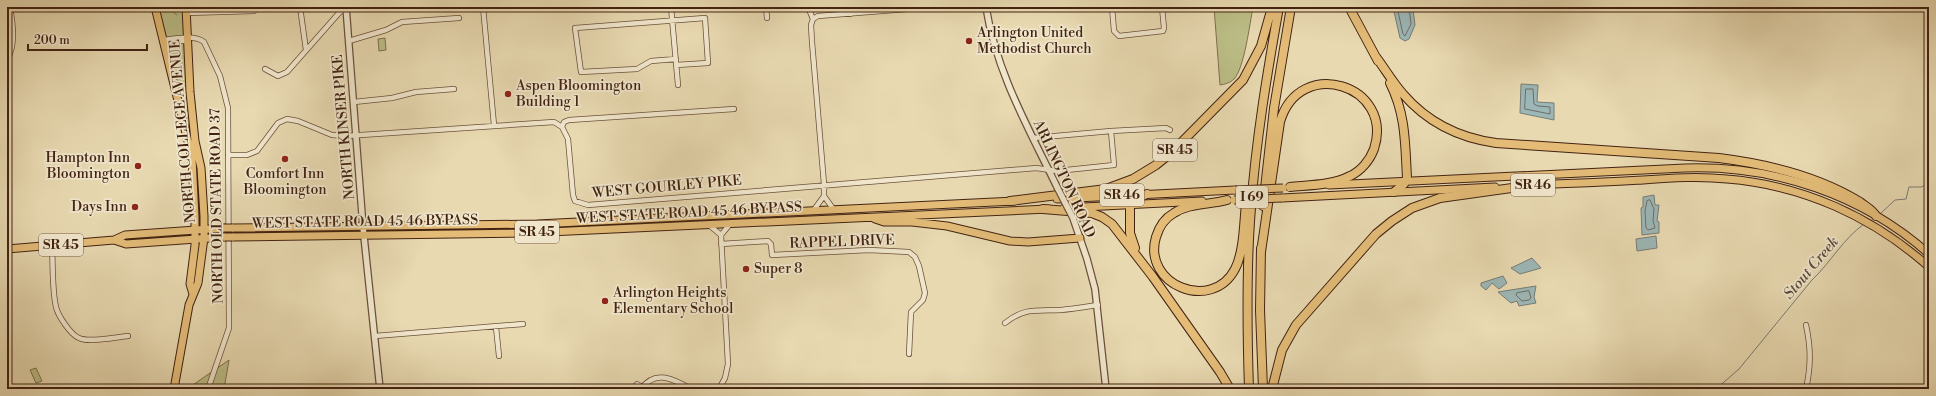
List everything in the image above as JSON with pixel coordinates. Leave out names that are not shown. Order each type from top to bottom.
[{"type":"highway","name":"SR 45","points":[[1010,201],[1106,189],[1133,179],[1160,163],[1221,104],[1243,80],[1261,46],[1272,7]]},
{"type":"highway","name":"I 69","points":[[1249,389],[1247,316],[1248,250],[1258,135],[1279,7]]},
{"type":"highway","name":"I 69","points":[[1263,389],[1260,310],[1261,252],[1265,187],[1271,130],[1291,7]]},
{"type":"highway","points":[[1349,7],[1396,96],[1401,110],[1404,132],[1406,182],[1394,192]]},
{"type":"highway","points":[[1376,57],[1398,88],[1416,108],[1436,122],[1463,135],[1496,143],[1742,161],[1789,172],[1811,180],[1854,199],[1876,215]]},
{"type":"highway","points":[[1261,252],[1280,122],[1287,106],[1303,90],[1322,84],[1339,85],[1358,94],[1370,108],[1377,127],[1375,147],[1368,161],[1355,174],[1342,179],[1287,188]]},
{"type":"highway","points":[[1230,200],[1183,208],[1169,216],[1161,225],[1155,241],[1155,257],[1162,273],[1175,285],[1189,291],[1208,290],[1224,282],[1236,268],[1239,258],[1248,183],[1258,135]]},
{"type":"highway","points":[[1272,389],[1282,350],[1296,325],[1376,234],[1392,221],[1412,208],[1440,198],[1533,185]]},
{"type":"highway","points":[[1147,194],[1132,201],[1130,205],[1129,227],[1131,240],[1153,277]]},
{"type":"highway","points":[[1043,209],[1086,211],[1105,219],[1117,229],[1153,277],[1220,372],[1230,389]]},
{"type":"main road","points":[[155,7],[192,158],[195,238],[190,284],[193,294],[174,389]]},
{"type":"main road","name":"NORTH COLLEGE AVENUE","points":[[186,10],[190,92],[195,141],[201,168],[204,229],[198,283],[193,294]]},
{"type":"main road","name":"SR 46","points":[[1010,201],[1668,169],[1719,168],[1762,173],[1828,192],[1876,215],[1929,254]]},
{"type":"main road","name":"SR 46","points":[[1394,192],[1690,178],[1733,179],[1792,190],[1825,201],[1860,218],[1900,243],[1929,267]]},
{"type":"main road","name":"SR 45","points":[[1130,205],[1394,192]]},
{"type":"main road","name":"WEST STATE ROAD 45 46 BYPASS","points":[[195,229],[480,226],[604,222],[1010,201]]},
{"type":"main road","name":"WEST STATE ROAD 45 46 BYPASS","points":[[204,238],[364,236],[591,230],[1130,205]]},
{"type":"main road","points":[[772,222],[784,213]]},
{"type":"main road","points":[[871,217],[884,222],[912,222],[947,226],[1010,241],[1028,242],[1080,238]]},
{"type":"main road","points":[[591,230],[604,222]]},
{"type":"main road","name":"SR 45","points":[[7,249],[114,240],[125,235],[195,229]]},
{"type":"main road","name":"SR 45","points":[[114,240],[126,244],[204,238]]},
{"type":"street","points":[[7,60],[13,45],[10,7]]},
{"type":"street","points":[[186,10],[254,11],[256,7]]},
{"type":"street","points":[[300,7],[306,50]]},
{"type":"street","points":[[265,70],[275,75],[283,75],[346,7]]},
{"type":"street","name":"NORTH KINSER PIKE","points":[[346,7],[363,227],[376,336],[380,389]]},
{"type":"street","points":[[483,7],[494,125]]},
{"type":"street","points":[[671,7],[678,85]]},
{"type":"street","points":[[766,7],[767,18]]},
{"type":"street","points":[[808,7],[813,19],[811,25],[811,36],[824,196],[834,210]]},
{"type":"street","points":[[850,7],[851,14]]},
{"type":"street","points":[[813,19],[818,16],[933,7]]},
{"type":"street","name":"ARLINGTON ROAD","points":[[986,7],[997,56],[1033,138],[1072,218],[1087,259],[1098,305],[1106,389]]},
{"type":"street","points":[[1112,7],[1114,31],[1119,36],[1163,31],[1162,7]]},
{"type":"street","points":[[348,41],[386,30],[402,22],[459,18]]},
{"type":"street","points":[[676,59],[651,61],[637,69],[581,72],[576,28],[705,18],[708,63],[676,65]]},
{"type":"street","name":"NORTH OLD STATE ROAD 37","points":[[164,40],[184,37],[188,39],[197,38],[204,42],[220,76],[228,108],[229,328],[208,389]]},
{"type":"street","points":[[354,102],[392,98],[416,92],[454,89]]},
{"type":"street","points":[[228,155],[246,155],[257,151],[278,123],[288,119],[298,121],[332,135],[357,136],[548,122],[554,122],[562,127],[564,122],[569,120],[734,109]]},
{"type":"street","name":"WEST GOURLEY PIKE","points":[[562,127],[568,139],[572,195],[575,201],[588,206],[824,184],[1036,168],[1057,171],[1114,165],[1111,131]]},
{"type":"street","points":[[1033,138],[1111,131],[1166,128],[1170,130]]},
{"type":"street","points":[[813,211],[824,196]]},
{"type":"street","points":[[719,389],[725,378],[728,364],[721,235],[730,224]]},
{"type":"street","points":[[709,225],[721,235]]},
{"type":"street","name":"RAPPEL DRIVE","points":[[721,244],[770,242],[772,254],[869,250],[906,251],[912,254],[919,266],[925,293],[922,300],[911,312],[909,354]]},
{"type":"street","points":[[52,246],[56,307],[60,318],[69,329],[78,338],[86,340],[128,336]]},
{"type":"street","points":[[1006,323],[1014,315],[1028,310],[1064,310],[1098,305]]},
{"type":"street","points":[[376,336],[523,324]]},
{"type":"street","points":[[1806,325],[1810,342],[1811,359],[1806,389]]},
{"type":"street","points":[[496,327],[499,356]]},
{"type":"street","points":[[632,389],[637,384],[641,388],[656,378],[668,377],[691,389]]},
{"type":"street","points":[[545,389],[553,389]]},
{"type":"green space","points":[[158,7],[183,7],[195,154],[191,140]]},
{"type":"green space","points":[[1214,7],[1253,7],[1246,45],[1238,74],[1231,81],[1220,85]]},
{"type":"green space","points":[[385,38],[386,50],[379,51],[378,39]]},
{"type":"green space","points":[[229,360],[224,389],[187,389]]},
{"type":"green space","points":[[36,368],[42,381],[36,383],[30,370]]},
{"type":"water","points":[[1393,7],[1409,7],[1413,9],[1415,25],[1409,39],[1405,41],[1400,38]]},
{"type":"water","points":[[1521,84],[1538,85],[1537,102],[1554,103],[1554,120],[1520,113]]},
{"type":"water","points":[[1654,195],[1655,205],[1659,205],[1657,221],[1659,222],[1659,233],[1642,235],[1641,208],[1643,207],[1643,197]]},
{"type":"water","points":[[1656,236],[1657,248],[1637,251],[1636,239]]},
{"type":"water","points":[[1532,258],[1541,268],[1520,274],[1511,268]]},
{"type":"water","points":[[1503,276],[1507,283],[1499,289],[1492,283],[1486,290],[1481,286],[1481,283]]},
{"type":"water","points":[[1536,286],[1534,297],[1536,303],[1519,306],[1517,301],[1511,303],[1498,292]]},
{"type":"waterway","points":[[171,7],[177,15]]},
{"type":"waterway","name":"Stout Creek","points":[[1880,214],[1895,200],[1906,199],[1909,187],[1922,187],[1929,180]]},
{"type":"waterway","name":"Stout Creek","points":[[1716,389],[1739,369],[1843,244],[1864,224]]},
{"type":"place","name":"Arlington United Methodist Church","points":[[969,41]]},
{"type":"place","name":"Aspen Bloomington Building 1","points":[[508,94]]},
{"type":"place","name":"Comfort Inn Bloomington","points":[[285,159]]},
{"type":"place","name":"Hampton Inn Bloomington","points":[[138,166]]},
{"type":"place","name":"Days Inn","points":[[135,207]]},
{"type":"place","name":"Super 8","points":[[746,269]]},
{"type":"place","name":"Arlington Heights Elementary School","points":[[605,301]]}]
